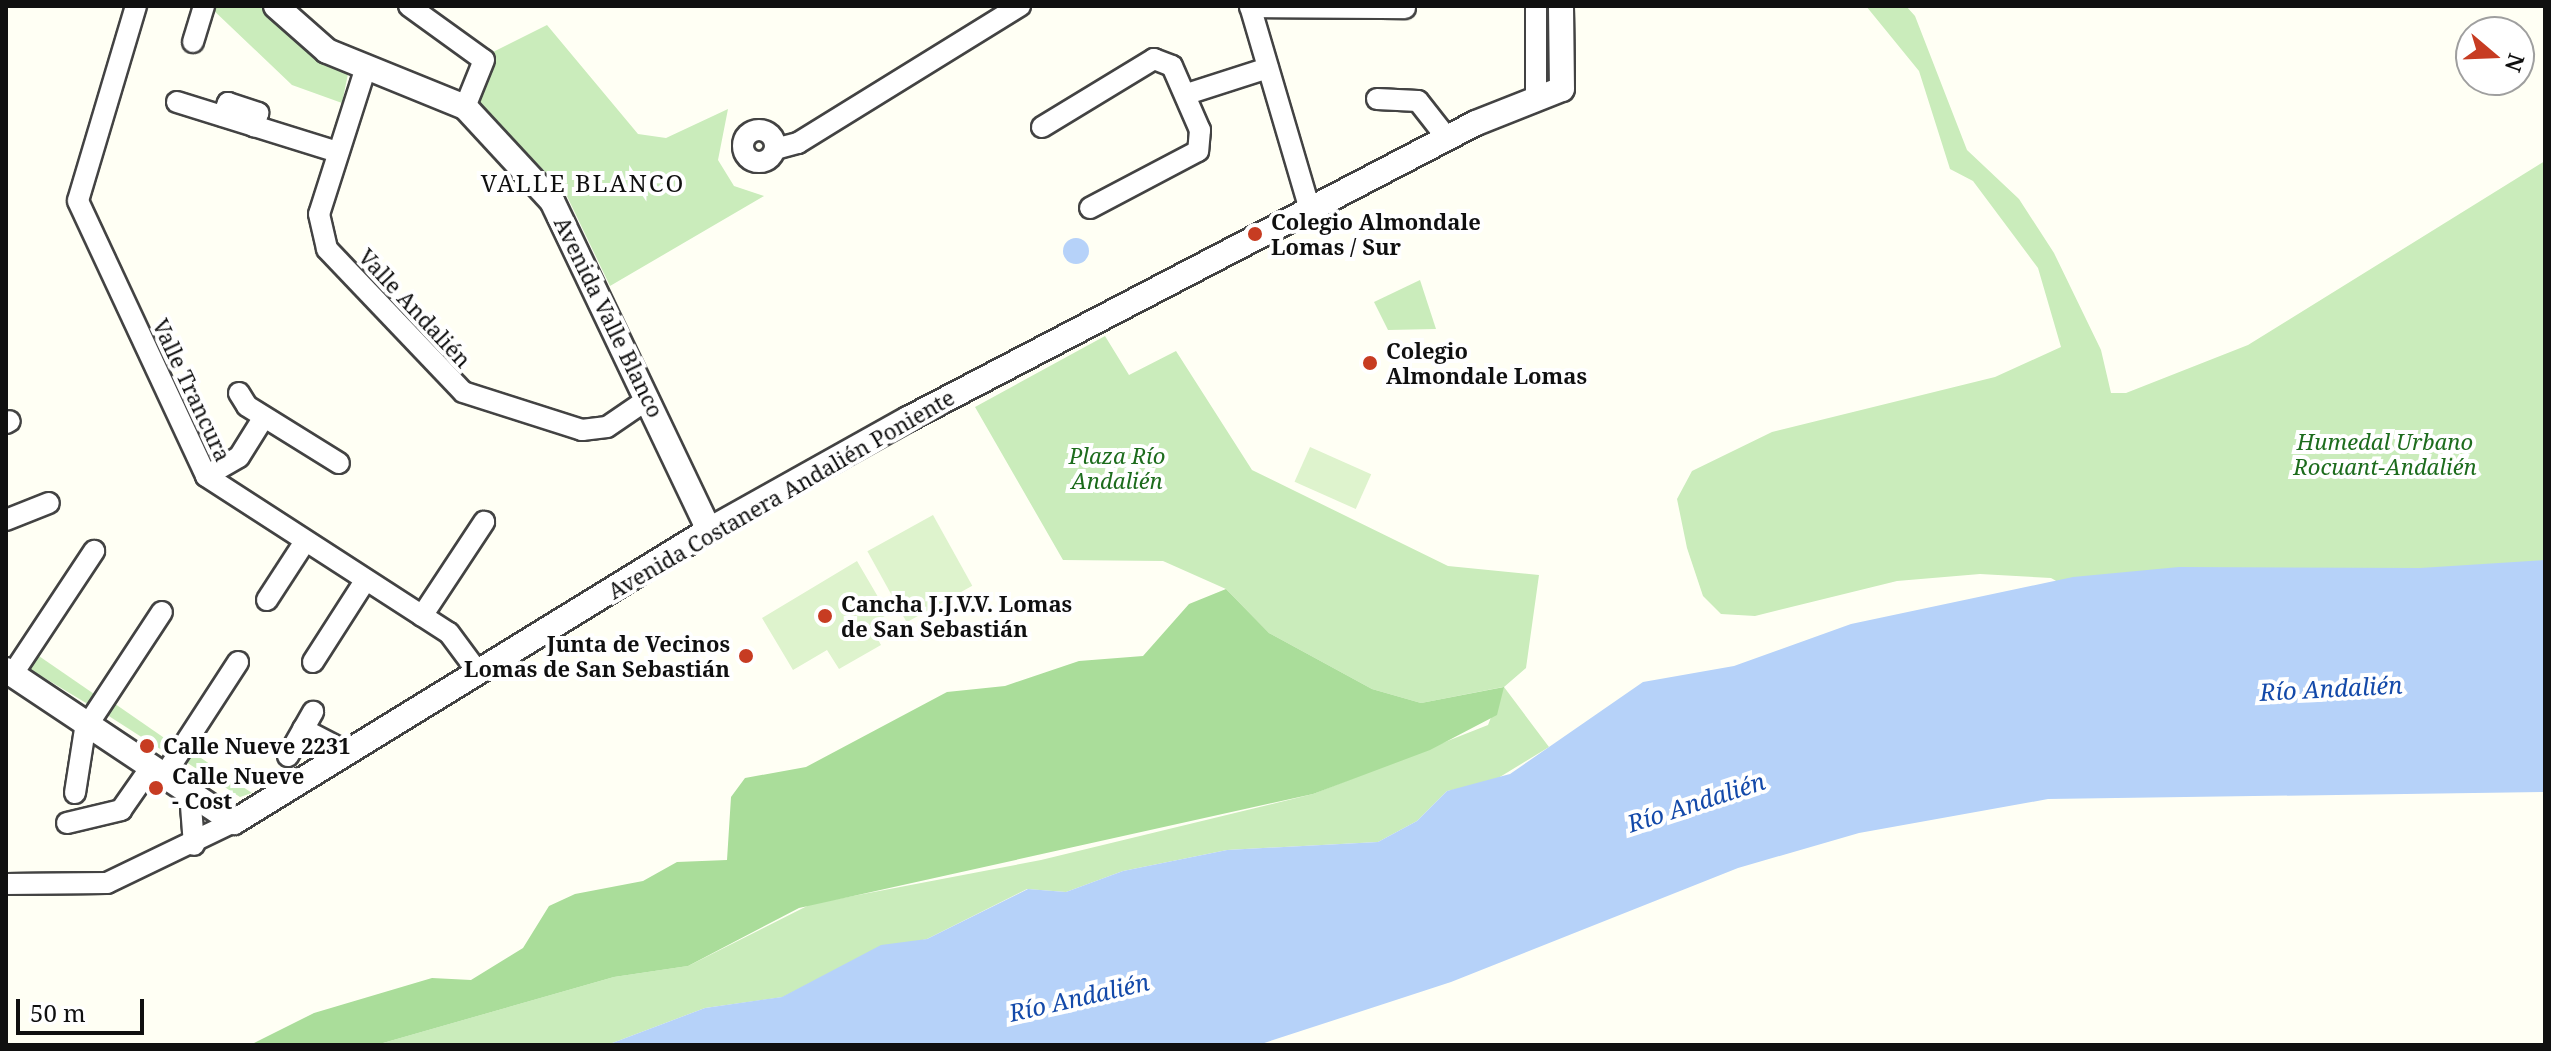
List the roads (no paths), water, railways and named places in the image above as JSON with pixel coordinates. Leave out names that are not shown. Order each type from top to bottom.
[{"type":"street","name":"Valle Trancura","points":[[136,6],[78,201],[206,476],[460,643],[478,672]]},
{"type":"street","points":[[193,42],[204,6]]},
{"type":"street","name":"Avenida Valle Blanco","points":[[276,6],[318,45],[465,107],[552,201],[709,530]]},
{"type":"street","points":[[409,6],[484,60],[465,107]]},
{"type":"street","points":[[1536,6],[1536,98]]},
{"type":"street","name":"Avenida Costanera Andalién Poniente","points":[[6,884],[97,885],[194,845],[709,530],[1311,213],[1447,138],[1562,89],[1561,6]]},
{"type":"street","points":[[775,149],[798,143],[1016,7]]},
{"type":"street","points":[[1311,213],[1250,7],[1404,12]]},
{"type":"street","points":[[1042,127],[1154,59],[1170,63],[1187,94],[1201,136],[1198,151],[1090,208]]},
{"type":"street","name":"Valle Andalién","points":[[366,67],[319,214],[323,241],[453,385],[582,430],[607,427],[648,399]]},
{"type":"street","points":[[1187,94],[1268,68]]},
{"type":"street","points":[[1377,99],[1418,101],[1447,138]]},
{"type":"street","points":[[177,102],[223,116],[228,103],[258,113],[254,126],[338,152]]},
{"type":"street","points":[[239,393],[264,417],[339,463]]},
{"type":"street","points":[[206,476],[239,457],[264,417]]},
{"type":"street","points":[[6,520],[49,503]]},
{"type":"street","points":[[422,616],[484,522]]},
{"type":"street","points":[[267,600],[304,543]]},
{"type":"street","points":[[94,551],[9,672],[234,822]]},
{"type":"street","points":[[313,662],[365,581]]},
{"type":"street","points":[[75,793],[87,725],[162,612]]},
{"type":"street","points":[[67,823],[121,810],[158,772],[238,662]]},
{"type":"street","points":[[288,756],[308,720],[347,752]]},
{"type":"street","points":[[190,793],[194,845]]},
{"type":"water","points":[[1076,238],[1085,242],[1089,251],[1085,260],[1076,264],[1067,260],[1063,251],[1067,242]]},
{"type":"water","name":"Río Andalién","points":[[2545,560],[2545,792],[2048,799],[1859,833],[1738,868],[1451,982],[1258,1045],[607,1045],[705,1008],[782,997],[881,945],[927,939],[1028,889],[1066,892],[1123,871],[1227,850],[1378,842],[1417,821],[1447,791],[1510,774],[1643,682],[1734,666],[1851,624],[2073,577],[2179,567],[2420,568]]},
{"type":"place","name":"Colegio Almondale Lomas / Sur","points":[[1255,234]]},
{"type":"place","name":"Colegio Almondale Lomas","points":[[1370,363]]},
{"type":"place","name":"Cancha J.J.V.V. Lomas de San Sebastián","points":[[825,616]]},
{"type":"place","name":"Junta de Vecinos Lomas de San Sebastián","points":[[746,656]]},
{"type":"place","name":"Calle Nueve 2231","points":[[147,746]]},
{"type":"place","name":"Calle Nueve - Cost","points":[[156,788]]},
{"type":"district","name":"VALLE BLANCO","points":[[583,183]]},
{"type":"park label","name":"Humedal Urbano Rocuant-Andalién","points":[[2385,454]]},
{"type":"park label","name":"Plaza Río Andalién","points":[[1117,468]]}]
